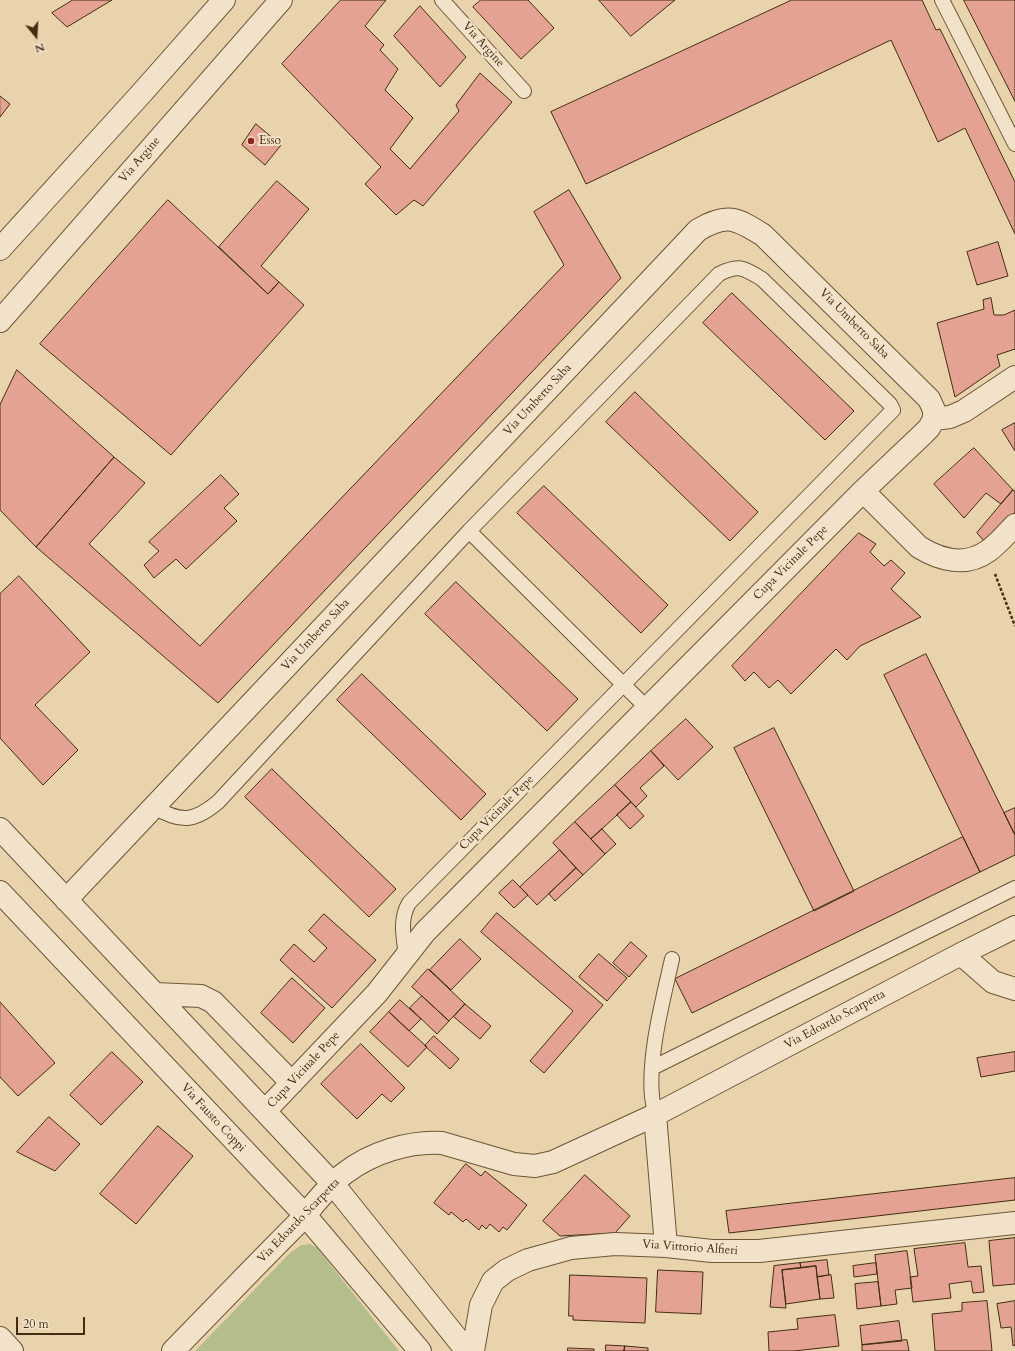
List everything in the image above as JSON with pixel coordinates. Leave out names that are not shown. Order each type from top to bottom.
[{"type":"street","points":[[0,249],[224,0]]},
{"type":"street","name":"Via Argine","points":[[0,321],[281,0]]},
{"type":"street","name":"Via Umberto Saba","points":[[66,900],[698,230],[722,219],[733,219],[745,224],[763,235],[929,399],[934,410],[934,419]]},
{"type":"street","points":[[934,419],[950,417],[964,411],[1015,377]]},
{"type":"street","name":"Cupa Vicinale Pepe","points":[[265,1111],[377,993],[425,932],[863,491],[922,436],[934,419]]},
{"type":"street","points":[[863,491],[918,547],[929,554],[942,558],[957,561],[982,555],[1015,525]]},
{"type":"street","points":[[0,828],[333,1184],[467,1351]]},
{"type":"street","name":"Via Fausto Coppi","points":[[0,892],[305,1215],[420,1351]]},
{"type":"street","name":"Via Edoardo Scarpetta","points":[[173,1351],[344,1173],[378,1154],[411,1145],[430,1142],[442,1143],[514,1164],[535,1166],[553,1162],[656,1115],[1015,927]]},
{"type":"street","points":[[961,954],[993,982],[1015,989]]},
{"type":"street","points":[[155,994],[201,996],[213,1002],[292,1083]]},
{"type":"street","points":[[656,1115],[666,1246]]},
{"type":"street","name":"Via Vittorio Alfieri","points":[[473,1351],[481,1305],[485,1294],[493,1281],[507,1270],[528,1260],[571,1248],[615,1244],[666,1246],[712,1252],[759,1251],[1015,1223]]},
{"type":"street","points":[[0,1338],[12,1351]]},
{"type":"lane","name":"Via Argine","points":[[442,0],[524,91]]},
{"type":"lane","points":[[942,0],[1015,144]]},
{"type":"lane","name":"Cupa Vicinale Pepe","points":[[406,956],[402,920],[404,911],[409,903],[893,410],[890,404],[762,279],[740,267],[735,268],[719,274],[469,532]]},
{"type":"lane","points":[[154,807],[177,818],[190,818],[206,812],[223,796],[469,532],[647,708]]},
{"type":"lane","points":[[652,1068],[1015,888]]},
{"type":"lane","points":[[656,1115],[652,1096],[652,1068],[657,1029],[672,959]]},
{"type":"path","points":[[982,555],[994,571],[1015,626]]},
{"type":"green space","points":[[310,1244],[317,1248],[399,1351],[195,1351],[289,1254],[301,1245]]},
{"type":"building","points":[[73,0],[112,0],[67,27],[52,13]]},
{"type":"building","points":[[341,0],[386,0],[365,26],[384,45],[380,50],[398,69],[385,90],[413,118],[390,149],[410,169],[459,111],[456,105],[480,73],[512,102],[423,206],[414,200],[396,215],[365,184],[381,167],[282,64]]},
{"type":"building","points":[[481,0],[528,0],[554,28],[521,59],[473,7]]},
{"type":"building","points":[[599,0],[675,0],[631,36]]},
{"type":"building","points":[[792,0],[922,0],[936,30],[940,29],[1015,182],[1015,234],[965,128],[938,142],[891,40],[586,184],[551,112]]},
{"type":"building","points":[[964,0],[1015,0],[1015,101]]},
{"type":"building","points":[[420,6],[466,57],[440,87],[394,36]]},
{"type":"building","points":[[0,96],[10,104],[0,117]]},
{"type":"building","points":[[256,124],[281,145],[265,165],[242,145]]},
{"type":"building","points":[[277,181],[309,209],[261,266],[279,282],[268,294],[219,247]]},
{"type":"building","points":[[569,190],[621,278],[218,703],[36,547],[114,457],[145,483],[89,544],[200,646],[564,265],[534,212]]},
{"type":"building","points":[[168,200],[268,294],[279,282],[304,305],[171,455],[40,344]]},
{"type":"building","points":[[998,242],[1008,276],[977,285],[967,252]]},
{"type":"building","points":[[732,293],[854,411],[825,440],[703,323]]},
{"type":"building","points":[[991,298],[994,315],[1004,315],[1015,310],[1015,349],[997,355],[1000,366],[955,397],[937,323],[984,309],[983,300]]},
{"type":"building","points":[[17,370],[114,457],[36,547],[0,510],[0,405]]},
{"type":"building","points":[[635,392],[758,512],[730,541],[606,422]]},
{"type":"building","points":[[1015,423],[1015,451],[1002,430]]},
{"type":"building","points":[[974,448],[1013,490],[1001,504],[986,493],[964,518],[934,484]]},
{"type":"building","points":[[221,475],[239,494],[224,508],[237,521],[186,569],[176,559],[154,578],[144,565],[159,551],[149,542]]},
{"type":"building","points":[[544,486],[668,605],[641,633],[517,513]]},
{"type":"building","points":[[1013,490],[1015,491],[1015,512],[987,544],[977,533]]},
{"type":"building","points":[[859,533],[876,544],[870,552],[884,566],[891,560],[905,573],[891,589],[921,617],[860,646],[847,660],[836,649],[791,694],[778,680],[769,688],[754,672],[745,681],[732,666]]},
{"type":"building","points":[[19,576],[90,652],[35,705],[78,750],[43,785],[0,738],[0,594]]},
{"type":"building","points":[[456,582],[578,699],[547,731],[425,614]]},
{"type":"building","points":[[926,654],[1015,835],[1015,855],[980,872],[884,675]]},
{"type":"building","points":[[362,674],[486,794],[461,820],[337,700]]},
{"type":"building","points":[[686,719],[713,747],[678,780],[651,751]]},
{"type":"building","points":[[774,728],[854,891],[814,911],[734,748]]},
{"type":"building","points":[[651,751],[664,766],[640,788],[647,796],[636,807],[615,785]]},
{"type":"building","points":[[272,769],[396,889],[369,917],[245,797]]},
{"type":"building","points":[[615,785],[631,802],[591,839],[575,822]]},
{"type":"building","points":[[631,802],[644,816],[630,829],[617,815]]},
{"type":"building","points":[[1015,808],[1015,835],[1004,813]]},
{"type":"building","points":[[575,822],[605,854],[583,875],[553,843]]},
{"type":"building","points":[[602,829],[616,844],[605,854],[591,839]]},
{"type":"building","points":[[963,837],[980,872],[692,1013],[675,979]]},
{"type":"building","points":[[560,850],[576,868],[537,905],[520,887]]},
{"type":"building","points":[[576,868],[583,875],[555,901],[549,894]]},
{"type":"building","points":[[513,880],[528,895],[514,908],[499,893]]},
{"type":"building","points":[[497,913],[603,1005],[544,1073],[530,1061],[573,1011],[481,932]]},
{"type":"building","points":[[324,914],[376,960],[332,1008],[280,960],[294,944],[314,962],[327,948],[309,931]]},
{"type":"building","points":[[460,939],[481,959],[451,990],[430,970]]},
{"type":"building","points":[[631,942],[647,956],[629,977],[613,963]]},
{"type":"building","points":[[599,954],[627,978],[607,1001],[579,977]]},
{"type":"building","points":[[428,969],[465,1004],[449,1021],[412,987]]},
{"type":"building","points":[[292,978],[325,1008],[293,1043],[261,1013]]},
{"type":"building","points":[[422,996],[449,1021],[437,1034],[410,1008]]},
{"type":"building","points":[[400,1000],[421,1019],[409,1031],[389,1012]]},
{"type":"building","points":[[0,1002],[55,1063],[18,1096],[0,1077]]},
{"type":"building","points":[[465,1004],[491,1026],[480,1039],[454,1017]]},
{"type":"building","points":[[389,1012],[427,1047],[408,1067],[370,1032]]},
{"type":"building","points":[[434,1036],[459,1059],[450,1069],[425,1046]]},
{"type":"building","points":[[361,1044],[405,1088],[391,1102],[382,1094],[357,1119],[321,1084]]},
{"type":"building","points":[[112,1052],[143,1082],[101,1125],[70,1095]]},
{"type":"building","points":[[1015,1052],[1015,1071],[981,1077],[977,1058]]},
{"type":"building","points":[[49,1117],[80,1144],[55,1171],[17,1152]]},
{"type":"building","points":[[158,1126],[193,1156],[136,1224],[100,1194]]},
{"type":"building","points":[[466,1164],[481,1176],[485,1171],[527,1205],[507,1230],[503,1227],[499,1232],[490,1224],[486,1229],[482,1225],[479,1230],[466,1219],[463,1222],[451,1212],[449,1215],[434,1203]]},
{"type":"building","points":[[585,1175],[630,1216],[615,1233],[560,1236],[543,1221]]},
{"type":"building","points":[[1015,1178],[1015,1200],[729,1233],[726,1211]]},
{"type":"building","points":[[1015,1238],[1015,1284],[993,1286],[989,1241]]},
{"type":"building","points":[[965,1243],[968,1267],[981,1266],[984,1292],[973,1293],[971,1281],[949,1284],[951,1298],[913,1302],[910,1277],[918,1276],[914,1249]]},
{"type":"building","points":[[907,1251],[912,1288],[895,1290],[897,1304],[881,1306],[875,1255]]},
{"type":"building","points":[[827,1260],[829,1275],[817,1277],[816,1266],[801,1268],[800,1263]]},
{"type":"building","points":[[800,1263],[801,1268],[782,1270],[786,1308],[770,1307],[774,1266]]},
{"type":"building","points":[[876,1263],[877,1274],[854,1277],[853,1266]]},
{"type":"building","points":[[816,1266],[820,1299],[786,1304],[782,1270]]},
{"type":"building","points":[[658,1270],[703,1272],[701,1314],[656,1312]]},
{"type":"building","points":[[570,1275],[647,1278],[645,1323],[573,1320],[573,1316],[569,1316]]},
{"type":"building","points":[[831,1275],[834,1298],[820,1299],[817,1277]]},
{"type":"building","points":[[878,1282],[881,1306],[857,1309],[855,1284]]},
{"type":"building","points":[[987,1301],[992,1351],[935,1351],[932,1314],[962,1311],[962,1303]]},
{"type":"building","points":[[1015,1301],[1015,1345],[1013,1346],[1011,1327],[1001,1328],[997,1304]]},
{"type":"building","points":[[835,1315],[839,1346],[794,1351],[769,1351],[768,1332],[798,1329],[797,1319]]},
{"type":"building","points":[[899,1321],[902,1341],[862,1345],[860,1326]]},
{"type":"building","points":[[907,1340],[909,1351],[862,1351],[862,1345]]},
{"type":"building","points":[[606,1345],[625,1346],[624,1351],[606,1351]]},
{"type":"building","points":[[625,1346],[648,1348],[648,1351],[624,1351]]},
{"type":"building","points":[[568,1348],[594,1349],[594,1351],[568,1351]]},
{"type":"place","name":"Esso","points":[[251,141]]}]
